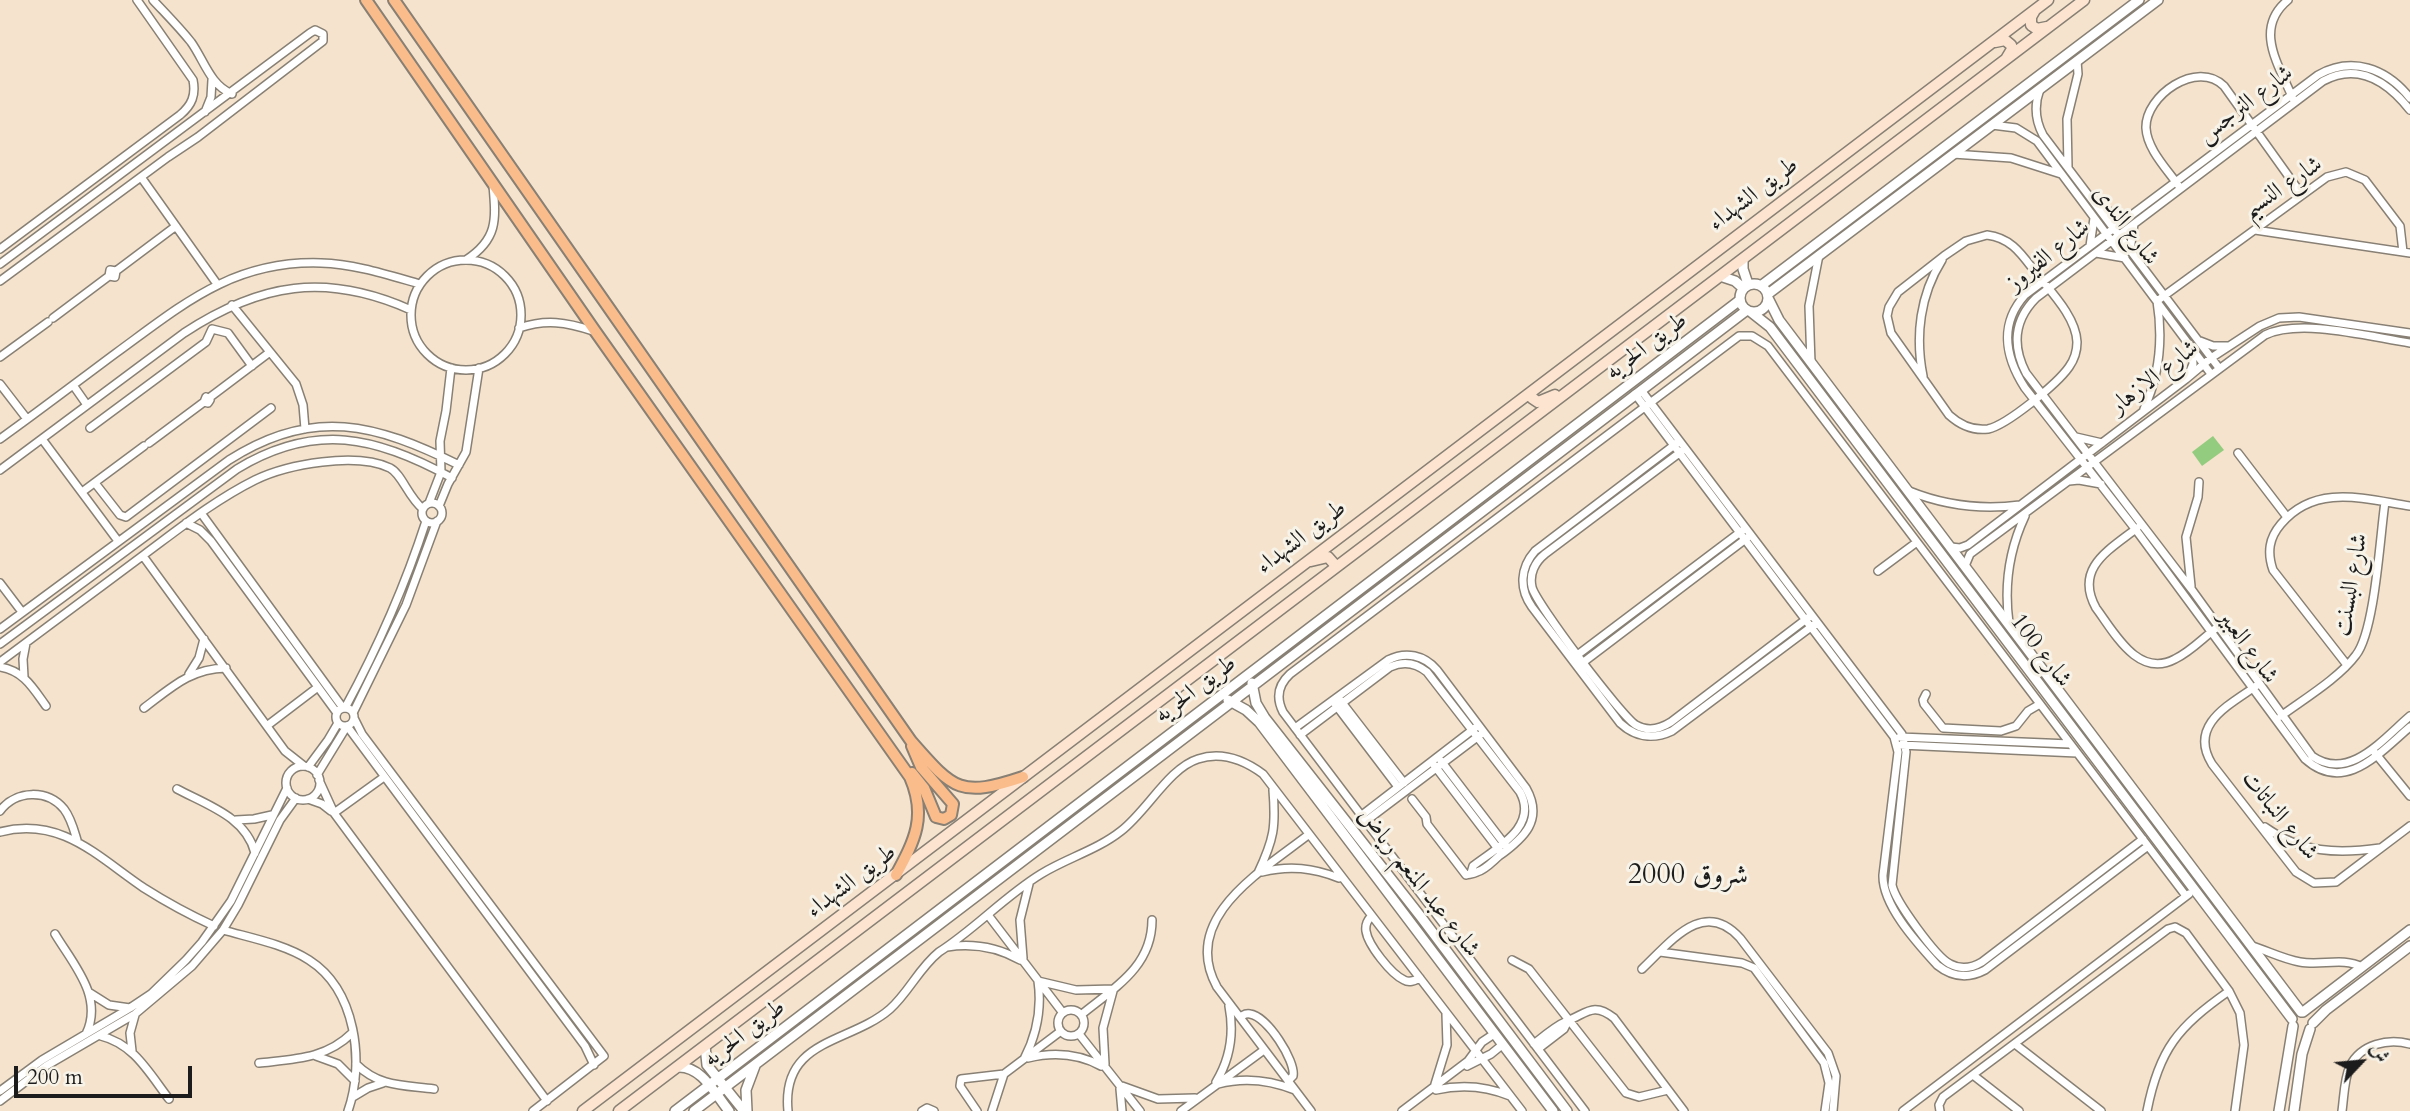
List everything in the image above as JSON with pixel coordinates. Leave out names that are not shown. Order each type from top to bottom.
[{"type":"main road","points":[[366,0],[595,331],[904,767],[914,787],[918,821],[913,844],[896,875]]},
{"type":"main road","points":[[394,0],[911,741],[944,776],[965,787],[988,788],[1023,776]]},
{"type":"main road","name":"طريق الشهداء","points":[[583,1111],[2048,0]]},
{"type":"main road","name":"طريق الشهداء","points":[[619,1111],[2084,0]]},
{"type":"main road","points":[[2035,10],[2031,25],[2037,29],[2049,27]]},
{"type":"main road","points":[[1993,42],[2008,42],[2012,49],[2006,59]]},
{"type":"main road","points":[[1531,393],[1534,400],[1541,402],[1568,391]]},
{"type":"main road","points":[[1306,562],[1326,557],[1333,560],[1336,566]]},
{"type":"main road","points":[[904,767],[921,783],[936,817],[944,819],[951,815],[954,804],[921,767],[911,741]]},
{"type":"street","points":[[0,249],[180,115],[191,104],[194,96],[193,80],[137,0]]},
{"type":"street","points":[[153,0],[192,44],[212,79],[232,94]]},
{"type":"street","points":[[1766,292],[1915,170],[2139,0]]},
{"type":"street","points":[[1766,292],[1819,256],[2158,0]]},
{"type":"street","points":[[2288,0],[2272,18],[2270,39],[2293,99]]},
{"type":"street","points":[[2120,14],[2127,23]]},
{"type":"street","points":[[0,264],[232,94],[310,33],[315,30],[323,34],[322,43],[303,58],[0,281]]},
{"type":"street","points":[[2068,168],[2067,119],[2078,74],[2077,61]]},
{"type":"street","name":"شارع النرجس","points":[[2112,234],[2293,99],[2327,70],[2358,65],[2387,76],[2410,97]]},
{"type":"street","name":"شارع النرجس","points":[[2293,99],[2332,76],[2351,73],[2380,80],[2395,92],[2410,110]]},
{"type":"street","points":[[2178,185],[2153,149],[2146,131],[2149,112],[2160,97],[2190,76],[2209,76],[2224,86],[2302,195]]},
{"type":"street","points":[[204,113],[211,97],[212,79]]},
{"type":"street","name":"شارع الندى","points":[[2040,89],[2036,102],[2037,122],[2043,135],[2098,208],[2125,258],[2160,298],[2207,361],[2211,374]]},
{"type":"street","name":"شارع الندى","points":[[1992,125],[2016,128],[2031,136],[2094,217],[2130,250],[2160,298]]},
{"type":"street","points":[[1953,154],[2011,158],[2062,174]]},
{"type":"street","points":[[1915,170],[1922,178]]},
{"type":"street","points":[[125,172],[133,183]]},
{"type":"street","name":"شارع النسيم","points":[[2160,298],[2333,174],[2346,172],[2359,176],[2369,185],[2400,226],[2407,252]]},
{"type":"street","points":[[141,177],[217,284]]},
{"type":"street","points":[[466,260],[483,247],[491,234],[495,220],[493,185]]},
{"type":"street","points":[[2098,208],[2132,219],[2130,250]]},
{"type":"street","points":[[2094,217],[2092,249],[2125,258]]},
{"type":"street","points":[[0,357],[176,226]]},
{"type":"street","points":[[2254,230],[2407,252]]},
{"type":"street","name":"شارع الفيروز","points":[[2085,457],[2034,400],[2014,370],[2006,337],[2011,314],[2017,304],[2042,281],[2112,234]]},
{"type":"street","points":[[1976,236],[1998,236],[2017,248],[2066,313],[2075,331],[2077,350],[2069,367],[2034,400],[1998,425],[1977,429],[1957,422],[1948,415],[1891,333],[1887,316],[1892,299],[1944,256],[1976,236]]},
{"type":"street","name":"شارع الفيروز","points":[[2085,457],[2074,436],[2020,362],[2017,336],[2025,311],[2092,249]]},
{"type":"street","points":[[1811,363],[1810,306],[1819,256]]},
{"type":"street","points":[[1923,380],[1919,351],[1920,323],[1931,281],[1944,256]]},
{"type":"street","points":[[1740,300],[1746,286],[1743,259]]},
{"type":"street","points":[[466,260],[490,265],[509,281],[519,304],[519,328],[513,342],[504,354],[478,369],[451,368],[429,356],[421,346],[411,323],[414,296],[420,284],[438,267],[466,260]]},
{"type":"street","points":[[0,439],[194,296],[217,284],[261,269],[319,263],[354,267],[420,284]]},
{"type":"street","points":[[1720,276],[1766,292]]},
{"type":"street","points":[[0,470],[184,333],[232,305],[268,293],[313,288],[361,292],[385,298],[411,310]]},
{"type":"street","name":"طريق الحريه","points":[[694,1111],[1638,392],[1749,311],[1761,310],[1766,292]]},
{"type":"street","name":"شارع 100","points":[[1766,292],[1779,320],[2302,1012],[2312,1017],[2312,1026]]},
{"type":"street","points":[[2143,412],[2153,386],[2159,358],[2160,298]]},
{"type":"street","name":"طريق الحريه","points":[[675,1111],[1740,300]]},
{"type":"street","name":"شارع 100","points":[[1740,300],[1749,311],[1770,327],[2293,1023]]},
{"type":"street","points":[[232,305],[299,390],[305,429]]},
{"type":"street","name":"شارع الازهار","points":[[1968,545],[2207,361],[2269,321],[2289,317],[2410,333]]},
{"type":"street","points":[[519,328],[552,321],[566,322],[595,331]]},
{"type":"street","name":"شارع الازهار","points":[[1965,566],[1973,552],[2265,335],[2291,327],[2410,343]]},
{"type":"street","points":[[90,428],[208,340],[212,329],[228,333],[252,366]]},
{"type":"street","points":[[1585,1111],[1283,712],[1279,701],[1282,684],[1290,674],[1733,338],[1745,335],[1758,338],[1768,346],[2186,896]]},
{"type":"street","points":[[2186,379],[2193,363],[2194,343],[2230,346]]},
{"type":"street","points":[[82,492],[270,352]]},
{"type":"street","name":"شارع الندى","points":[[2207,361],[2218,363],[2219,368]]},
{"type":"street","points":[[422,509],[429,503],[441,471],[440,438],[451,368]]},
{"type":"street","points":[[308,799],[316,793],[318,777],[347,726],[352,723],[402,614],[436,522],[442,513],[439,506],[466,452],[478,369]]},
{"type":"street","points":[[0,384],[27,419]]},
{"type":"street","points":[[73,385],[87,405]]},
{"type":"street","points":[[1638,392],[1851,671],[1900,741],[1892,885],[1897,901],[1942,957],[1957,967],[1965,968],[1978,964],[2063,906],[2146,843]]},
{"type":"street","points":[[95,483],[120,515],[126,517],[271,408]]},
{"type":"street","points":[[0,629],[199,481],[247,449],[274,436],[323,426],[360,428],[397,436],[460,465]]},
{"type":"street","points":[[2074,436],[2102,443]]},
{"type":"street","points":[[424,447],[440,438]]},
{"type":"street","points":[[42,439],[118,541]]},
{"type":"street","points":[[0,645],[237,469],[291,444],[323,440],[376,444],[410,455],[452,478]]},
{"type":"street","points":[[1575,657],[1529,603],[1523,587],[1524,570],[1535,551],[1677,442]]},
{"type":"street","points":[[1683,450],[1541,557],[1531,576],[1535,596],[1625,727],[1642,736],[1660,736],[1677,728],[1815,624]]},
{"type":"street","points":[[2238,453],[2287,517]]},
{"type":"street","name":"شارع العبير","points":[[2085,457],[2101,484],[2192,590],[2215,629]]},
{"type":"street","points":[[0,662],[186,523],[257,479],[281,470],[331,461],[389,468],[400,478],[408,494],[422,509],[426,521],[397,603],[372,656],[323,749],[306,767],[290,772],[255,853],[231,901],[214,926],[186,960],[133,1011],[42,1060],[0,1091]]},
{"type":"street","name":"شارع العبير","points":[[2090,465],[2256,685],[2305,759],[2325,771],[2340,773],[2355,770],[2410,716]]},
{"type":"street","points":[[199,481],[207,491]]},
{"type":"street","points":[[2068,481],[2101,484]]},
{"type":"street","points":[[2192,590],[2186,537],[2198,497],[2199,482]]},
{"type":"street","points":[[1909,491],[1940,502],[1972,508],[2021,505]]},
{"type":"street","points":[[2347,664],[2273,570],[2269,552],[2273,535],[2287,517],[2307,503],[2327,496],[2410,506]]},
{"type":"street","points":[[1604,498],[1610,505]]},
{"type":"street","name":"شارع البسنت","points":[[2279,718],[2347,664],[2362,647],[2366,636],[2385,502]]},
{"type":"street","points":[[429,503],[439,506]]},
{"type":"street","points":[[201,513],[342,710]]},
{"type":"street","points":[[2010,624],[2007,586],[2010,561],[2016,536],[2026,513]]},
{"type":"street","points":[[1919,523],[1928,516]]},
{"type":"street","points":[[426,521],[436,522]]},
{"type":"street","points":[[186,523],[200,530],[211,541],[318,687],[342,710],[354,715],[362,734],[603,1054],[604,1057],[533,1111]]},
{"type":"street","points":[[2139,527],[2106,552],[2094,566],[2089,592],[2095,608],[2129,651],[2148,663],[2173,661],[2215,629]]},
{"type":"street","points":[[1575,657],[1743,530]]},
{"type":"street","points":[[1580,664],[1748,537]]},
{"type":"street","points":[[1878,571],[1917,542]]},
{"type":"street","points":[[1951,547],[1968,545],[1973,552]]},
{"type":"street","points":[[143,555],[285,751],[318,777],[334,813],[547,1101]]},
{"type":"street","points":[[0,583],[22,612]]},
{"type":"street","points":[[1671,584],[1676,591]]},
{"type":"street","points":[[1979,602],[1988,595]]},
{"type":"street","points":[[1580,664],[1630,721],[1645,729],[1656,729],[1671,722],[1809,617]]},
{"type":"street","points":[[188,675],[199,658],[204,639]]},
{"type":"street","points":[[24,677],[26,642]]},
{"type":"street","points":[[1298,732],[1390,667],[1401,663],[1412,664],[1423,668],[1431,676],[1526,788],[1533,814],[1530,828],[1522,839],[1473,866],[1471,873],[1465,874],[1427,824],[1426,818],[1412,799]]},
{"type":"street","points":[[0,667],[24,677],[46,706]]},
{"type":"street","points":[[144,708],[188,675],[207,669],[226,668]]},
{"type":"street","name":"شارع عبد المنعم رياض","points":[[1247,675],[1253,685],[1261,713],[1567,1111]]},
{"type":"street","name":"شارع النباتات","points":[[2256,685],[2216,715],[2206,730],[2205,747],[2212,764],[2296,872],[2314,883],[2329,883],[2342,878],[2410,826]]},
{"type":"street","points":[[268,724],[318,687]]},
{"type":"street","name":"شارع عبد المنعم رياض","points":[[1222,694],[1259,722],[1553,1111]]},
{"type":"street","points":[[1926,694],[1923,703],[1938,725],[1945,729],[1991,731],[2013,728],[2028,711],[2040,705]]},
{"type":"street","points":[[1337,702],[1401,785]]},
{"type":"street","points":[[338,723],[347,726],[585,1046],[593,1065]]},
{"type":"street","name":"شارع العبير","points":[[2374,752],[2410,727]]},
{"type":"street","points":[[1958,740],[1959,729]]},
{"type":"street","points":[[1364,818],[1478,731]]},
{"type":"street","points":[[1991,731],[1991,744]]},
{"type":"street","points":[[1900,741],[1958,740],[2077,753]]},
{"type":"street","points":[[1900,741],[2070,744]]},
{"type":"street","points":[[285,751],[286,785],[296,798],[322,804],[334,813]]},
{"type":"street","points":[[2374,752],[2410,796]]},
{"type":"street","points":[[789,1111],[791,1083],[795,1072],[809,1053],[830,1039],[855,1031],[879,1018],[900,1000],[927,963],[946,947],[1030,882],[1119,833],[1144,810],[1174,773],[1198,759],[1226,756],[1239,760],[1263,775],[1522,1111]]},
{"type":"street","points":[[1364,818],[1401,785],[1437,762]]},
{"type":"street","points":[[1437,762],[1503,849]]},
{"type":"street","points":[[334,813],[384,777]]},
{"type":"street","points":[[1258,873],[1270,848],[1274,830],[1272,788]]},
{"type":"street","points":[[177,789],[235,820],[248,835],[255,853]]},
{"type":"street","points":[[0,811],[12,800],[23,795],[46,796],[65,810],[77,840]]},
{"type":"street","points":[[0,1101],[46,1066],[101,1036],[185,973],[223,930],[251,882],[280,820],[296,798]]},
{"type":"street","points":[[235,820],[272,815]]},
{"type":"street","points":[[2259,823],[2286,840],[2316,850],[2347,852],[2382,848]]},
{"type":"street","points":[[0,832],[23,828],[42,830],[77,840],[157,895],[214,926]]},
{"type":"street","points":[[1308,835],[1258,873],[1223,908],[1208,936],[1208,967],[1217,987],[1311,1111]]},
{"type":"street","points":[[1258,873],[1304,868],[1342,879]]},
{"type":"street","points":[[1024,962],[1020,920],[1030,882]]},
{"type":"street","points":[[1903,1111],[2195,890]]},
{"type":"street","points":[[988,915],[1063,1013]]},
{"type":"street","points":[[1371,916],[1366,930],[1378,955],[1403,980],[1413,981],[1420,978]]},
{"type":"street","points":[[1081,1015],[1130,976],[1141,962],[1149,946],[1152,919]]},
{"type":"street","points":[[1642,969],[1688,927],[1712,921],[1725,925],[1736,933],[1824,1063],[1829,1083],[1825,1111]]},
{"type":"street","points":[[1940,1111],[1941,1100],[2171,927],[2186,933],[2229,991],[2240,1013],[2244,1038],[2235,1111]]},
{"type":"street","points":[[223,930],[289,950],[319,967],[341,996],[347,1008],[356,1064],[356,1082],[348,1111]]},
{"type":"street","points":[[2279,1111],[2293,1023],[2302,1012],[2410,930]]},
{"type":"street","points":[[55,934],[90,993],[93,1014],[86,1034]]},
{"type":"street","points":[[2252,946],[2298,962],[2346,962],[2362,967]]},
{"type":"street","points":[[946,947],[986,947],[1024,962]]},
{"type":"street","points":[[2294,1111],[2301,1059],[2312,1026],[2322,1013],[2407,951]]},
{"type":"street","points":[[1660,952],[1746,964],[1767,978],[1831,1058],[1837,1083],[1833,1111]]},
{"type":"street","points":[[1512,960],[1529,970],[1626,1093],[1639,1097],[1668,1090]]},
{"type":"street","points":[[1038,981],[1076,990],[1114,989]]},
{"type":"street","points":[[1024,1059],[1033,1041],[1038,1021],[1038,981]]},
{"type":"street","points":[[1106,1068],[1102,1048],[1103,1028],[1114,989]]},
{"type":"street","points":[[2147,1111],[2156,1074],[2171,1044],[2193,1018],[2229,991]]},
{"type":"street","points":[[90,993],[109,1004],[133,1011]]},
{"type":"street","points":[[1214,1086],[1230,1045],[1228,1002]]},
{"type":"street","points":[[1072,1010],[1081,1015],[1084,1025],[1079,1034],[1069,1036],[1061,1031],[1058,1022],[1063,1013],[1072,1010]]},
{"type":"street","points":[[1536,1046],[1560,1023],[1590,1010],[1601,1010],[1610,1014],[1684,1111]]},
{"type":"street","points":[[132,1051],[130,1033],[133,1011]]},
{"type":"street","points":[[1435,1088],[1447,1045],[1446,1013]]},
{"type":"street","points":[[1240,1017],[1249,1014],[1255,1016],[1277,1039],[1293,1066],[1294,1073],[1289,1081]]},
{"type":"street","points":[[2293,1023],[2301,1032],[2312,1026]]},
{"type":"street","points":[[1402,1111],[1468,1061],[1485,1039],[1504,1026]]},
{"type":"street","points":[[977,1111],[960,1086],[960,1081],[964,1078],[1004,1074],[1061,1031]]},
{"type":"street","points":[[259,1063],[316,1056],[336,1047],[352,1033]]},
{"type":"street","points":[[1079,1034],[1139,1111]]},
{"type":"street","points":[[101,1036],[118,1041],[132,1051],[169,1099]]},
{"type":"street","points":[[1435,1088],[1512,1037]]},
{"type":"street","points":[[2344,1109],[2350,1068],[2364,1050],[2388,1041],[2410,1044]]},
{"type":"street","points":[[2015,1044],[2101,1111]]},
{"type":"street","points":[[705,1046],[707,1065],[746,1111]]},
{"type":"street","points":[[1181,1111],[1263,1048]]},
{"type":"street","points":[[1024,1059],[1066,1055],[1106,1068]]},
{"type":"street","points":[[316,1056],[338,1064],[356,1082]]},
{"type":"street","points":[[356,1064],[384,1083],[434,1089]]},
{"type":"street","points":[[746,1111],[746,1090],[755,1064]]},
{"type":"street","points":[[677,1066],[696,1071],[729,1111]]},
{"type":"street","points":[[992,1111],[1004,1074]]},
{"type":"street","points":[[1973,1075],[2019,1111]]},
{"type":"street","points":[[1214,1086],[1255,1080],[1276,1083],[1296,1091]]},
{"type":"street","points":[[353,1097],[384,1083]]},
{"type":"street","points":[[1119,1085],[1158,1099],[1199,1097]]},
{"type":"street","points":[[1119,1085],[1122,1111]]},
{"type":"street","points":[[1435,1088],[1468,1086],[1511,1096]]},
{"type":"street","points":[[1408,1111],[1414,1104]]},
{"type":"street","points":[[922,1111],[927,1108],[934,1111]]},
{"type":"green space","points":[[2213,436],[2224,450],[2202,466],[2192,452]]},
{"type":"district","name":"شروق 2000","points":[[1688,877]]}]
